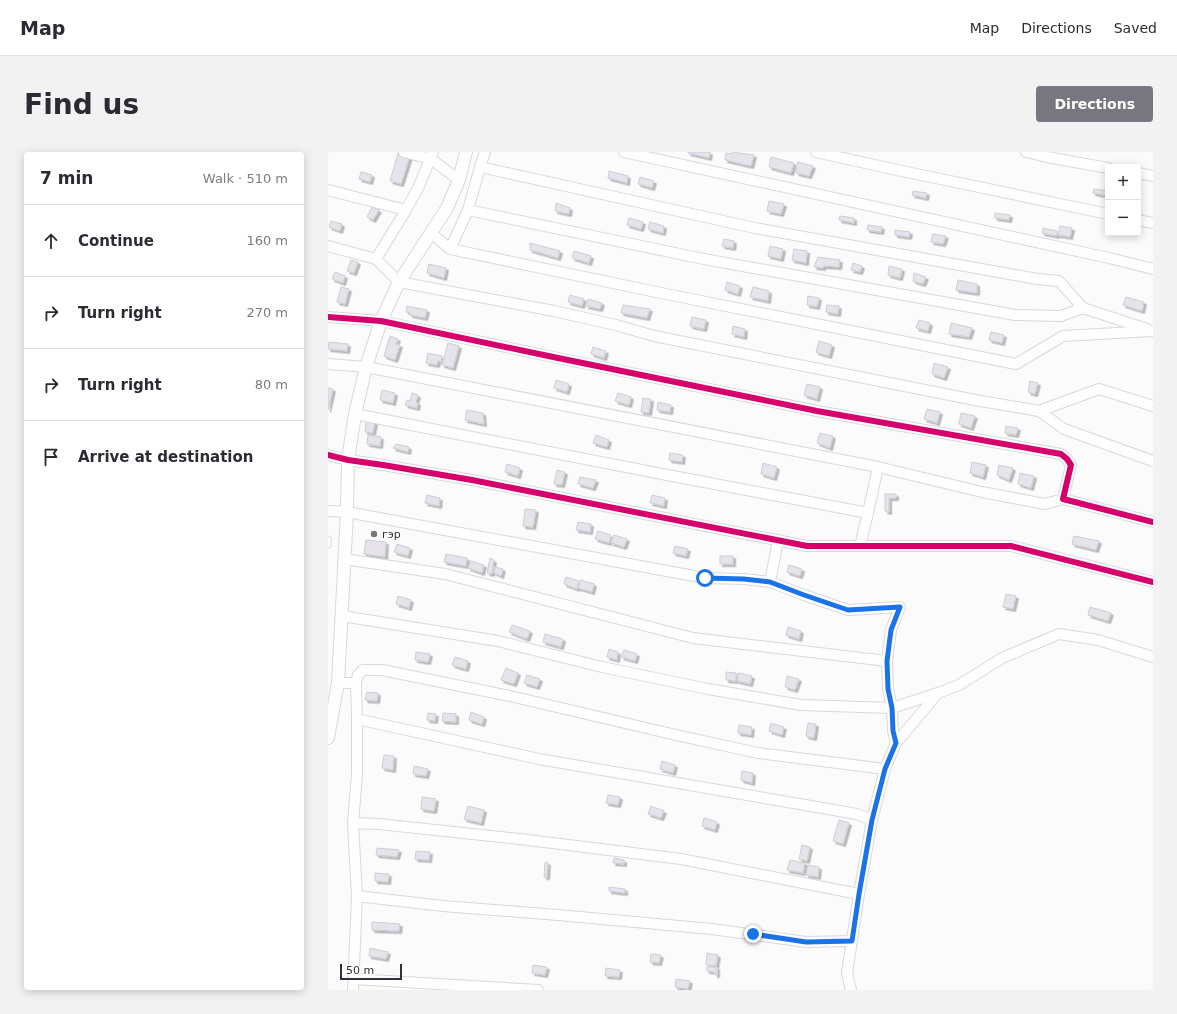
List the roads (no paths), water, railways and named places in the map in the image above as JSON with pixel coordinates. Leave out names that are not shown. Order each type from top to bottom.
[{"type":"street","points":[[404,152],[432,156],[459,180]]},
{"type":"street","points":[[328,738],[330,718],[338,683],[347,512],[348,460],[355,414],[366,367],[381,321],[399,282],[447,208],[459,180],[466,152]]},
{"type":"street","points":[[450,249],[468,210],[485,152]]},
{"type":"street","points":[[624,152],[1153,268]]},
{"type":"street","points":[[816,152],[1105,213]]},
{"type":"street","points":[[1026,152],[1105,167]]},
{"type":"street","points":[[376,259],[406,210],[432,156]]},
{"type":"street","points":[[480,167],[755,228],[1037,279],[1059,281],[1083,308],[1153,331]]},
{"type":"street","points":[[1141,174],[1153,176]]},
{"type":"street","points":[[328,190],[406,210]]},
{"type":"street","points":[[468,210],[704,259],[1015,316],[1061,316],[1083,308]]},
{"type":"street","points":[[1141,221],[1153,223]]},
{"type":"street","points":[[431,233],[450,249],[673,296],[1016,364],[1063,336],[1153,331]]},
{"type":"street","points":[[328,246],[376,259],[399,282],[554,311],[616,325],[654,336],[975,400],[1039,411],[1064,429],[1153,461]]},
{"type":"street","points":[[328,317],[381,321],[817,411],[1061,454],[1071,465],[1063,499]]},
{"type":"street","points":[[328,364],[366,367],[878,467],[982,492],[1045,504],[1063,499],[1153,522]]},
{"type":"street","points":[[1039,411],[1100,389],[1153,406]]},
{"type":"street","points":[[355,414],[868,513]]},
{"type":"street","points":[[328,455],[348,460],[472,480],[807,546],[1010,546],[1153,582]]},
{"type":"street","points":[[860,546],[878,467]]},
{"type":"street","points":[[328,511],[347,512],[705,578],[744,579],[770,582],[848,610],[900,607],[891,630],[887,661],[888,689],[892,708],[893,731],[896,743]]},
{"type":"street","points":[[770,582],[778,540]]},
{"type":"street","points":[[344,559],[445,574],[693,638],[887,661]]},
{"type":"street","points":[[342,616],[498,641],[602,667],[708,689],[801,705],[892,708],[959,686],[1002,658],[1059,634],[1098,640],[1153,657]]},
{"type":"street","points":[[353,990],[357,896],[354,823],[357,775],[356,683],[358,676],[363,670],[382,670],[510,696],[758,754],[885,769]]},
{"type":"street","points":[[338,683],[356,683]]},
{"type":"street","points":[[852,990],[847,973],[872,820],[885,769],[896,743],[938,693]]},
{"type":"street","points":[[357,719],[539,759],[857,814],[872,820]]},
{"type":"street","points":[[354,823],[379,824],[520,839],[681,859],[859,894]]},
{"type":"street","points":[[357,896],[443,906],[712,929],[806,942],[852,941]]},
{"type":"street","points":[[354,979],[538,990]]},
{"type":"lane","points":[[328,539],[328,545]]},
{"type":"place","name":"гэр","points":[[374,534]]}]
